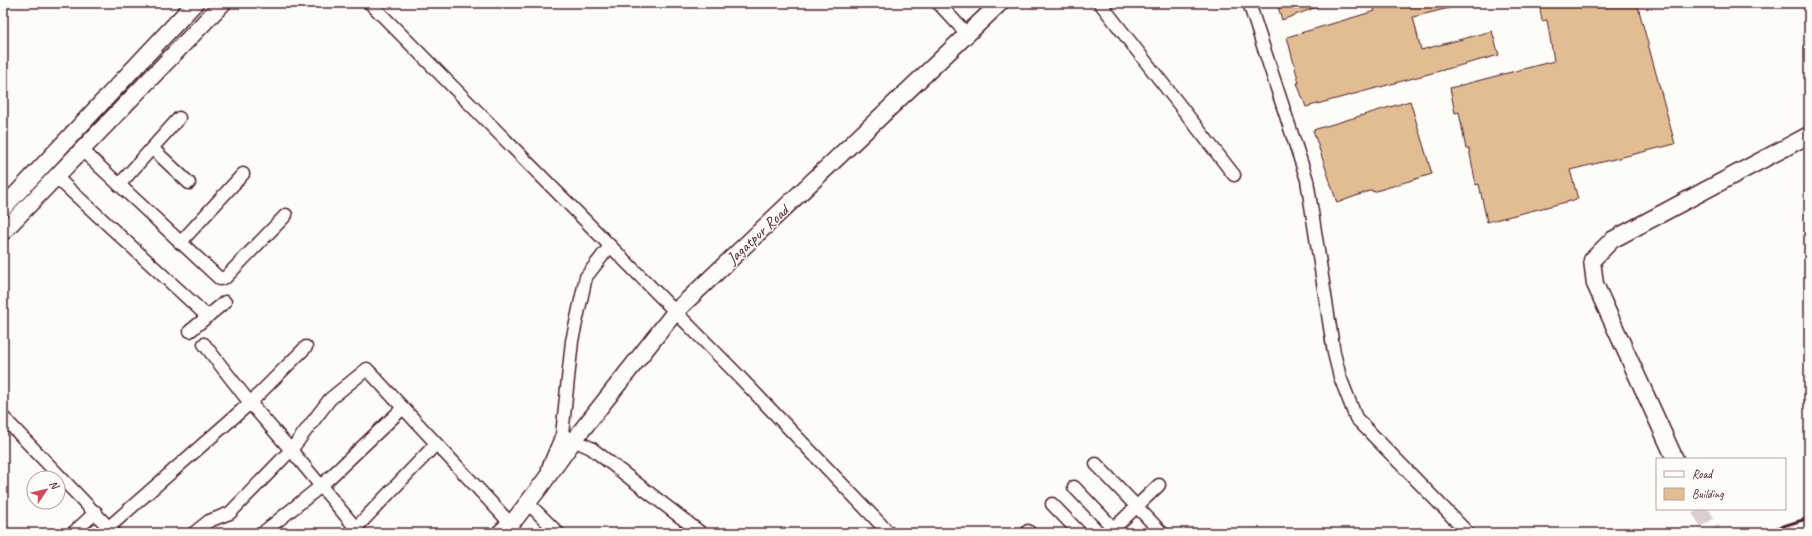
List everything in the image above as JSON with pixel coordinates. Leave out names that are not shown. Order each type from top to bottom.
[{"type":"street","points":[[3,208],[195,3]]},
{"type":"street","points":[[3,232],[223,3]]},
{"type":"street","points":[[370,3],[675,312],[889,533]]},
{"type":"street","points":[[938,3],[967,34]]},
{"type":"street","name":"Jagatpur Road","points":[[505,528],[540,487],[568,438],[675,312],[1000,3]]},
{"type":"street","points":[[1100,3],[1234,175]]},
{"type":"street","points":[[1249,3],[1307,180],[1334,353],[1340,377],[1356,418],[1468,533]]},
{"type":"street","points":[[119,185],[180,118]]},
{"type":"street","points":[[1675,458],[1595,284],[1592,260],[1612,240],[1809,135]]},
{"type":"street","points":[[152,148],[189,183]]},
{"type":"street","points":[[82,150],[216,276],[223,278],[286,215]]},
{"type":"street","points":[[180,243],[243,174]]},
{"type":"street","points":[[56,177],[208,316]]},
{"type":"street","name":"Jagatpur Road","points":[[568,438],[572,341],[586,277],[610,246]]},
{"type":"street","points":[[190,331],[225,302]]},
{"type":"street","points":[[204,344],[250,403],[291,450],[356,531],[436,444]]},
{"type":"street","points":[[3,417],[112,530],[250,403],[306,347]]},
{"type":"street","points":[[194,533],[209,521],[230,513],[291,450],[330,399],[367,369],[436,444],[505,528]]},
{"type":"street","points":[[265,531],[320,486],[404,408]]},
{"type":"street","points":[[568,438],[591,448],[701,533]]},
{"type":"street","points":[[1096,464],[1162,533]]},
{"type":"street","points":[[1074,487],[1113,531],[1136,506],[1159,485]]},
{"type":"street","points":[[528,502],[558,533]]},
{"type":"street","points":[[1052,504],[1080,533]]},
{"type":"street","points":[[73,533],[96,512]]},
{"type":"building","points":[[1277,3],[1325,3],[1325,4],[1282,20]]},
{"type":"building","points":[[1372,3],[1452,3],[1453,7],[1413,17],[1421,50],[1492,31],[1499,55],[1306,107],[1297,83],[1299,83],[1287,37],[1375,11]]},
{"type":"building","points":[[1539,3],[1637,3],[1675,144],[1570,170],[1578,199],[1487,222],[1479,184],[1476,185],[1469,149],[1466,149],[1459,112],[1455,113],[1450,88],[1554,61],[1547,20],[1542,21]]},
{"type":"building","points":[[1410,101],[1432,174],[1373,192],[1372,190],[1337,203],[1313,130]]},
{"type":"tunnel","points":[[1700,510],[1714,533]]},
{"type":"railway","points":[[1761,533],[1809,518]]}]
